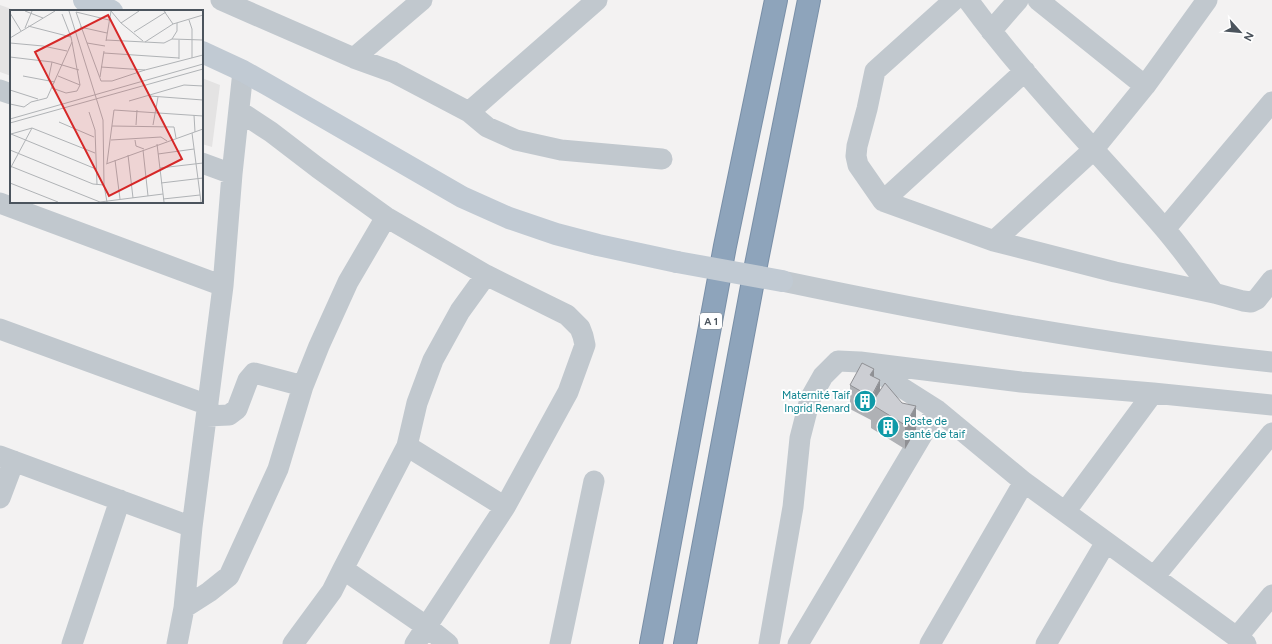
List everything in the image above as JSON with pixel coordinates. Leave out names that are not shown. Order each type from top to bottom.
[{"type":"highway","name":"A 1","points":[[651,644],[725,246],[776,0]]},
{"type":"highway","points":[[685,644],[756,265],[809,0]]},
{"type":"street","points":[[354,58],[422,0]]},
{"type":"street","points":[[470,112],[597,0]]},
{"type":"street","points":[[954,0],[874,71],[867,109],[856,146],[856,156],[858,165],[883,201],[994,241],[1115,272],[1272,308]]},
{"type":"street","points":[[968,0],[991,32],[1093,150],[1165,229],[1214,294]]},
{"type":"street","points":[[991,32],[1018,0]]},
{"type":"street","points":[[1038,0],[1146,86]]},
{"type":"street","points":[[994,241],[1093,150],[1146,86],[1207,0]]},
{"type":"street","points":[[236,3],[354,58],[393,72],[470,112],[488,127],[516,140],[561,150],[662,159]]},
{"type":"street","points":[[203,52],[243,71],[462,197],[509,218],[556,234],[677,262],[782,281],[901,306],[1059,334],[1201,355],[1272,362]]},
{"type":"street","points":[[177,644],[184,608],[192,527],[223,286],[232,174],[243,71]]},
{"type":"street","points":[[883,201],[1025,71]]},
{"type":"street","points":[[0,90],[10,94]]},
{"type":"street","points":[[1165,229],[1272,102]]},
{"type":"street","points":[[239,111],[386,217],[486,275],[567,315],[580,328],[585,345],[568,392],[505,507],[415,644]]},
{"type":"street","points":[[203,163],[232,174]]},
{"type":"street","points":[[0,203],[223,286]]},
{"type":"street","points":[[184,608],[209,592],[229,576],[278,469],[303,386],[319,346],[348,282],[386,217]]},
{"type":"street","points":[[293,644],[332,591],[407,446],[417,403],[433,360],[460,311],[486,275]]},
{"type":"street","points":[[1251,302],[1257,299],[1272,280]]},
{"type":"street","points":[[0,329],[207,411],[229,415],[237,409],[248,380],[254,373],[303,386]]},
{"type":"street","points":[[769,644],[793,507],[800,438],[810,399],[823,376],[838,361],[860,362],[1021,382],[1272,405]]},
{"type":"street","points":[[860,362],[937,410],[1024,482],[1241,641],[1272,595]]},
{"type":"street","points":[[1065,512],[1153,393]]},
{"type":"street","points":[[798,644],[937,410]]},
{"type":"street","points":[[1154,577],[1272,433]]},
{"type":"street","points":[[407,446],[505,507]]},
{"type":"street","points":[[0,498],[7,458],[192,527]]},
{"type":"street","points":[[560,643],[594,481]]},
{"type":"street","points":[[930,644],[1024,482]]},
{"type":"street","points":[[72,644],[120,500]]},
{"type":"street","points":[[1046,644],[1106,542]]},
{"type":"street","points":[[343,569],[427,627],[448,644]]},
{"type":"shaded area","points":[[0,5],[14,10],[10,10],[10,76],[0,72]]},
{"type":"shaded area","points":[[203,78],[220,85],[212,147],[203,144]]},
{"type":"building","points":[[862,363],[874,369],[870,375],[880,380],[871,397],[850,385]]},
{"type":"building","points":[[885,383],[902,403],[916,406],[905,425],[871,404]]},
{"type":"place","name":"Maternité Taif Ingrid Renard","points":[[865,401]]},
{"type":"place","name":"Poste de santé de taif","points":[[888,427]]}]
